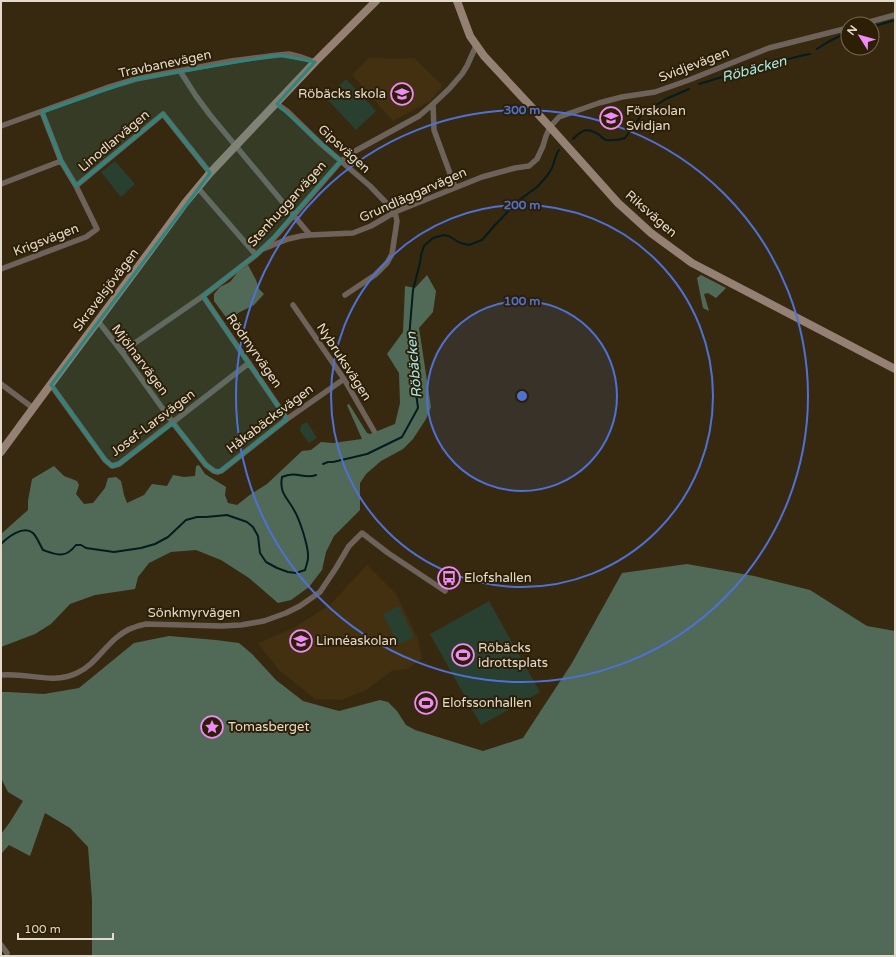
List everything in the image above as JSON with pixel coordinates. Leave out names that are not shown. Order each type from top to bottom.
[{"type":"street","name":"Skravelsjövägen","points":[[1,452],[185,203],[210,173],[277,104],[315,62],[376,1]]},
{"type":"street","name":"Riksvägen","points":[[458,1],[470,36],[484,56],[618,203],[651,233],[692,263],[895,369]]},
{"type":"street","points":[[880,20],[895,16]]},
{"type":"street","name":"Svidjevägen","points":[[550,127],[559,118],[599,103],[622,97],[655,92],[768,48],[840,30]]},
{"type":"street","name":"Stenhuggarvägen","points":[[122,352],[203,296],[263,249],[341,161],[356,150],[419,116],[433,104],[462,74],[476,46]]},
{"type":"street","name":"Travbanevägen","points":[[1,126],[136,78],[278,54],[289,54],[315,62]]},
{"type":"street","points":[[180,71],[196,96],[310,235]]},
{"type":"street","name":"Gipsvägen","points":[[277,104],[370,186],[395,212]]},
{"type":"street","points":[[433,104],[434,130],[456,187]]},
{"type":"street","points":[[42,112],[61,161],[76,186]]},
{"type":"street","name":"Linodlarvägen","points":[[76,186],[163,114],[210,173]]},
{"type":"street","name":"Grundläggarvägen","points":[[263,249],[288,240],[310,235],[353,233],[371,226],[395,212],[482,177],[514,168],[529,166],[536,159],[543,146],[550,127]]},
{"type":"street","points":[[1,184],[61,161]]},
{"type":"street","name":"Krigsvägen","points":[[1,269],[86,237],[97,229],[76,186]]},
{"type":"street","points":[[198,188],[256,255]]},
{"type":"street","points":[[345,295],[375,275],[387,263],[392,254],[397,221],[395,212]]},
{"type":"street","name":"Rödmyrvägen","points":[[203,296],[287,419]]},
{"type":"street","name":"Nybruksvägen","points":[[293,305],[344,378],[374,432]]},
{"type":"street","name":"Mjölnarvägen","points":[[98,321],[173,423],[209,468]]},
{"type":"street","name":"Josef-Larsvägen","points":[[51,384],[105,460],[112,466],[119,464],[248,363]]},
{"type":"street","name":"Håkabäcksvägen","points":[[209,468],[218,472],[221,471],[287,419],[344,378]]},
{"type":"street","points":[[1,384],[33,408]]},
{"type":"street","name":"Sönkmyrvägen","points":[[1,675],[13,674],[53,679],[67,677],[78,673],[89,665],[117,637],[126,630],[136,626],[146,624],[221,626],[241,625],[264,621],[281,615],[300,606],[320,592],[349,546],[362,533],[388,553],[445,591]]},
{"type":"street","points":[[1,945],[7,953]]},
{"type":"highlighted area","points":[[278,55],[315,62],[277,104],[341,161],[263,249],[203,296],[287,419],[221,471],[214,471],[206,465],[173,423],[119,464],[112,466],[105,460],[51,385],[210,173],[163,114],[76,186],[61,161],[42,112],[136,79]]},
{"type":"shaded area","name":"Röbäcks skola","points":[[370,57],[391,59],[414,58],[443,86],[430,101],[393,121],[352,75]]},
{"type":"shaded area","points":[[367,565],[396,594],[418,639],[422,659],[407,669],[391,671],[368,689],[342,700],[315,699],[278,669],[258,643],[294,628],[331,604]]},
{"type":"green space","points":[[346,79],[376,111],[356,130],[326,98]]},
{"type":"green space","points":[[115,161],[135,184],[121,197],[101,172]]},
{"type":"green space","points":[[248,265],[259,289],[264,294],[254,305],[238,313],[234,318],[228,320],[214,301],[214,294],[220,287],[230,282],[238,272]]},
{"type":"green space","points":[[427,275],[436,291],[433,312],[419,328],[431,407],[426,419],[413,439],[403,449],[381,461],[366,474],[360,483],[360,510],[334,536],[326,552],[322,570],[309,587],[291,600],[278,603],[249,578],[221,560],[196,550],[171,552],[149,563],[138,577],[135,589],[95,595],[70,604],[51,624],[35,634],[1,647],[1,534],[28,510],[32,479],[54,466],[64,476],[77,481],[79,485],[76,494],[84,504],[93,503],[105,488],[108,478],[116,477],[121,481],[127,503],[144,495],[152,484],[167,486],[173,475],[184,477],[195,476],[196,466],[199,465],[205,474],[226,487],[225,495],[228,503],[237,505],[267,484],[302,451],[311,450],[321,442],[333,443],[362,439],[347,405],[349,404],[367,433],[370,434],[395,424],[400,403],[399,373],[387,354],[403,332],[405,286],[415,288]]},
{"type":"green space","points":[[701,275],[726,288],[716,298],[708,293],[704,294],[709,311],[703,308],[697,278]]},
{"type":"green space","points":[[307,422],[317,438],[309,443],[300,431],[301,425]]},
{"type":"green space","points":[[687,564],[754,576],[810,590],[867,626],[895,631],[895,956],[92,956],[92,900],[88,847],[70,828],[45,813],[30,856],[9,845],[1,854],[1,834],[23,801],[8,792],[1,778],[1,692],[44,694],[79,688],[134,643],[169,636],[216,640],[239,643],[252,654],[276,680],[303,701],[339,711],[380,700],[388,702],[397,711],[406,725],[415,730],[483,751],[523,738],[572,663],[622,573]]},
{"type":"green space","points":[[489,601],[540,692],[481,725],[430,634]]},
{"type":"green space","points":[[399,606],[414,637],[398,645],[383,614]]},
{"type":"waterway","name":"Röbäcken","points":[[880,25],[895,20]]},
{"type":"waterway","name":"Röbäcken","points":[[817,49],[840,36]]},
{"type":"waterway","name":"Röbäcken","points":[[699,84],[810,54]]},
{"type":"waterway","name":"Röbäcken","points":[[573,139],[585,130],[594,132],[606,140],[625,138],[640,117],[648,110],[666,99],[689,89]]},
{"type":"waterway","name":"Röbäcken","points":[[323,464],[367,454],[402,437],[418,408],[409,338],[413,290],[424,246],[433,238],[444,235],[449,236],[460,243],[469,245],[482,240],[518,201],[537,187],[547,176],[559,150]]},
{"type":"waterway","name":"Röbäcken","points":[[1,544],[12,535],[25,530],[33,533],[43,550],[61,555],[68,552],[76,545],[114,552],[141,548],[155,544],[168,537],[186,520],[197,517],[227,515],[247,522],[253,527],[258,536],[260,553],[266,562],[277,568],[296,573],[305,570],[308,561],[308,553],[306,541],[299,520],[284,495],[281,482],[282,477],[292,474],[308,476],[316,475]]},
{"type":"place","name":"Röbäcks skola","points":[[402,94]]},
{"type":"place","name":"Förskolan Svidjan","points":[[611,118]]},
{"type":"place","name":"Elofshallen","points":[[449,578]]},
{"type":"place","name":"Linnéaskolan","points":[[301,641]]},
{"type":"place","name":"Röbäcks idrottsplats","points":[[463,655]]},
{"type":"place","name":"Elofssonhallen","points":[[426,703]]},
{"type":"place","name":"Tomasberget","points":[[212,727]]}]
